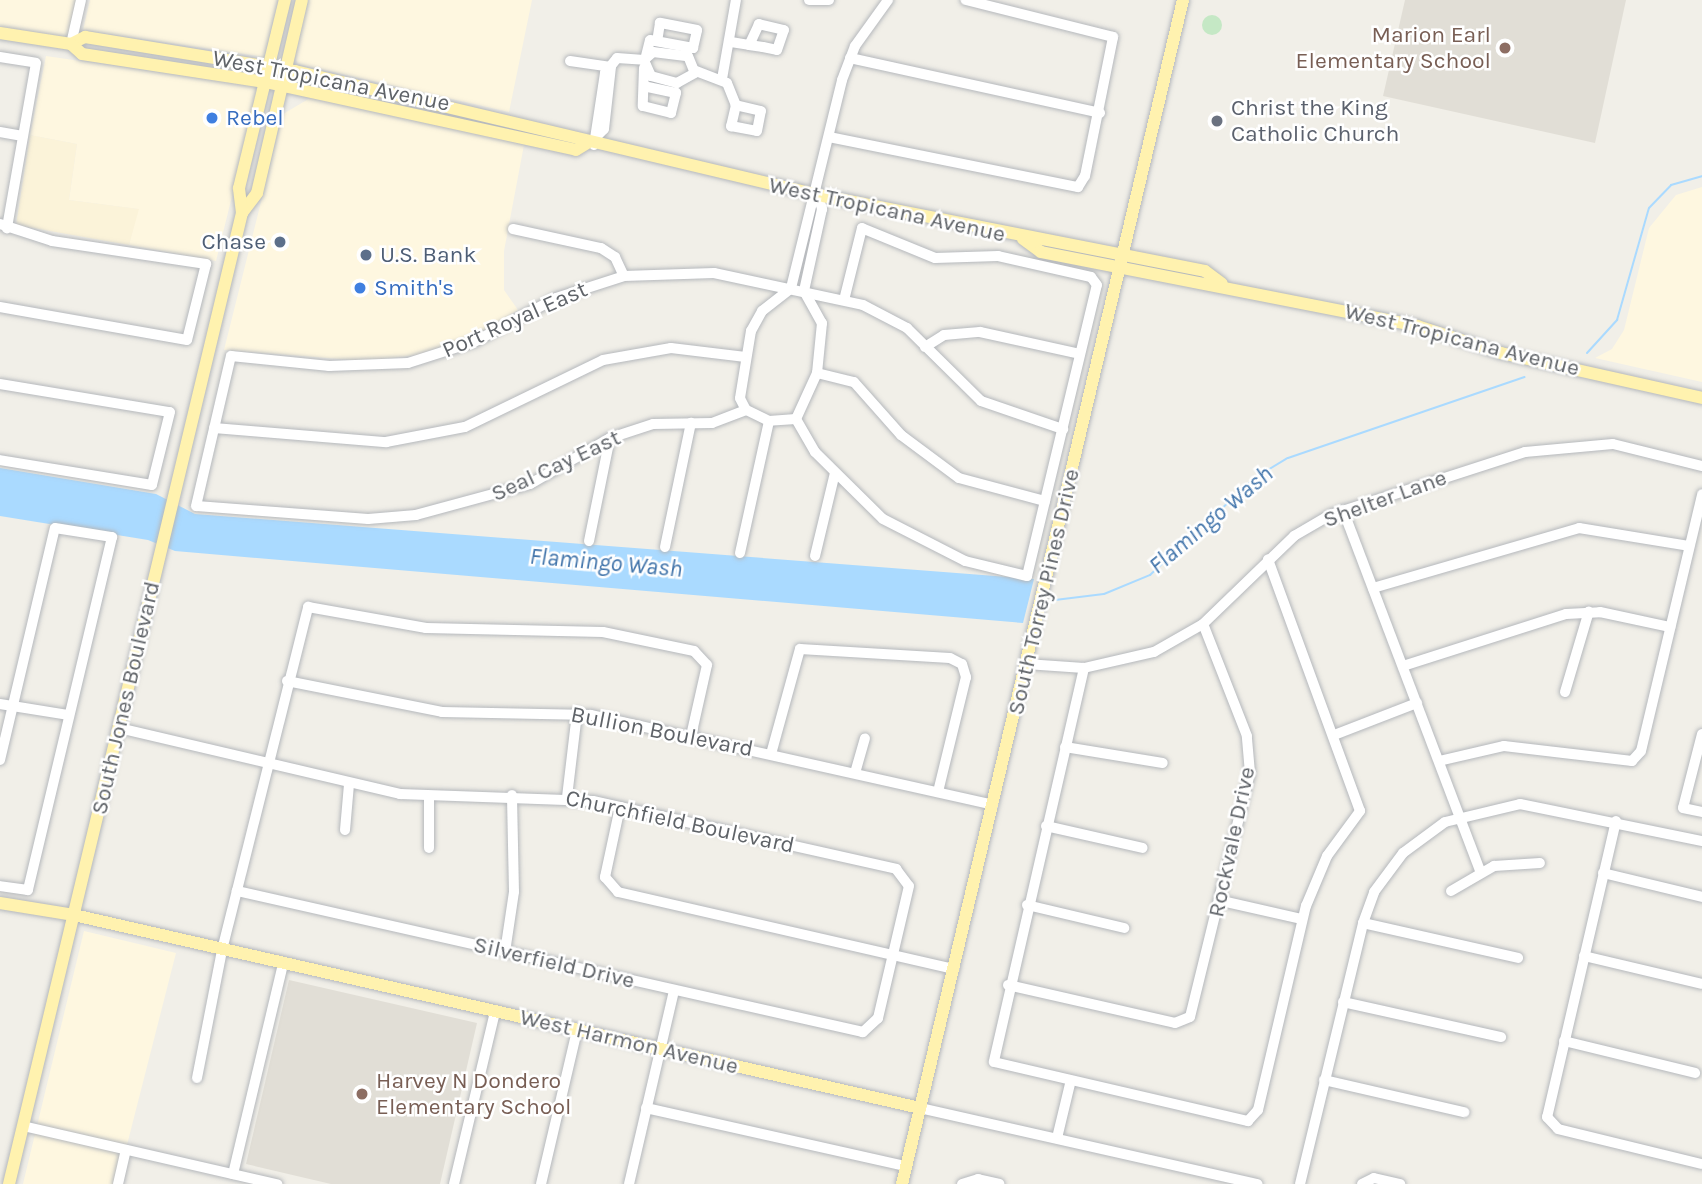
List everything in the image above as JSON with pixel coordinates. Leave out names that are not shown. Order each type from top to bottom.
[{"type":"main road","name":"South Jones Boulevard","points":[[9,1184],[242,213],[239,188],[285,0]]},
{"type":"main road","name":"South Jones Boulevard","points":[[242,213],[257,193],[302,0]]},
{"type":"main road","name":"South Torrey Pines Drive","points":[[902,1184],[1183,0]]},
{"type":"main road","name":"West Tropicana Avenue","points":[[0,33],[71,44],[82,54],[265,82],[576,150],[592,142]]},
{"type":"main road","name":"West Tropicana Avenue","points":[[71,44],[85,37],[286,69],[580,134],[592,142],[818,195],[1023,239],[1044,236],[1205,271],[1222,284]]},
{"type":"main road","points":[[476,128],[486,123],[525,130],[546,126]]},
{"type":"main road","name":"West Tropicana Avenue","points":[[1023,239],[1041,252],[1201,287],[1222,284],[1417,326],[1550,364],[1702,398]]},
{"type":"main road","name":"West Harmon Avenue","points":[[0,904],[74,915],[920,1108]]},
{"type":"street","points":[[71,44],[81,0]]},
{"type":"street","points":[[736,0],[732,42],[722,79],[736,105]]},
{"type":"street","points":[[809,0],[829,0]]},
{"type":"street","points":[[796,419],[769,421],[746,410],[739,385],[745,357],[762,311],[798,290],[829,137],[850,58],[888,0]]},
{"type":"street","points":[[829,137],[1078,187],[1100,113],[1112,37],[965,0]]},
{"type":"street","points":[[648,87],[645,62],[650,40],[657,41]]},
{"type":"street","points":[[732,42],[749,45]]},
{"type":"street","points":[[592,142],[602,86],[617,58],[645,62],[688,56],[696,71],[722,79]]},
{"type":"street","points":[[0,57],[36,63],[4,226],[206,264],[187,340],[0,307]]},
{"type":"street","points":[[850,58],[1100,113]]},
{"type":"street","points":[[570,61],[611,67]]},
{"type":"street","points":[[645,62],[677,82],[696,71]]},
{"type":"street","points":[[0,132],[23,136]]},
{"type":"street","points":[[796,419],[862,505],[907,535],[965,561],[1027,576],[1097,285],[1091,277],[998,256],[935,258],[862,228],[844,300]]},
{"type":"street","points":[[513,229],[601,248],[615,257],[624,276]]},
{"type":"street","name":"Port Royal East","points":[[214,428],[230,356],[329,366],[408,363],[474,342],[556,298],[624,276],[714,273],[844,300],[887,316],[925,347],[981,401],[1062,429]]},
{"type":"street","points":[[796,419],[817,373],[822,323],[798,290]]},
{"type":"street","points":[[925,347],[944,335],[980,332],[1080,354]]},
{"type":"street","points":[[214,428],[335,442],[400,440],[465,427],[603,360],[671,348],[745,357]]},
{"type":"street","points":[[817,373],[854,382],[901,435],[959,478],[1045,501]]},
{"type":"street","points":[[0,384],[170,412],[152,485],[0,460]]},
{"type":"street","name":"Seal Cay East","points":[[214,428],[196,506],[368,519],[416,515],[530,484],[610,438],[653,425],[691,423],[746,410]]},
{"type":"street","points":[[740,554],[769,421]]},
{"type":"street","points":[[665,547],[691,423]]},
{"type":"street","points":[[589,541],[610,438]]},
{"type":"street","name":"Shelter Lane","points":[[1027,664],[1084,668],[1154,652],[1203,624],[1268,559],[1343,510],[1559,445],[1613,444],[1702,465]]},
{"type":"street","points":[[815,556],[835,473]]},
{"type":"street","points":[[1439,761],[1504,746],[1632,761],[1641,751],[1702,494]]},
{"type":"street","points":[[1343,510],[1480,870]]},
{"type":"street","points":[[0,760],[55,528],[112,537],[28,890],[0,886]]},
{"type":"street","points":[[1373,588],[1579,528],[1689,547]]},
{"type":"street","points":[[1084,668],[1008,985],[994,1062],[1070,1084],[1248,1121],[1258,1110],[1302,919],[1327,856],[1360,810],[1268,559]]},
{"type":"street","points":[[197,1078],[222,950],[287,681],[308,607],[426,628],[603,632],[694,651],[704,659],[691,736]]},
{"type":"street","points":[[1403,666],[1588,611],[1670,627]]},
{"type":"street","points":[[1565,692],[1588,611]]},
{"type":"street","name":"Rockvale Drive","points":[[1008,985],[1185,1022],[1194,1011],[1222,901],[1250,756],[1203,624]]},
{"type":"street","points":[[771,754],[800,649],[962,664],[966,677],[938,792]]},
{"type":"street","name":"Bullion Boulevard","points":[[287,681],[442,712],[577,713],[691,736],[993,805]]},
{"type":"street","points":[[1334,734],[1417,703]]},
{"type":"street","points":[[0,704],[69,715]]},
{"type":"street","points":[[567,797],[577,713]]},
{"type":"street","name":"Churchfield Boulevard","points":[[119,728],[349,784],[429,797],[512,794],[567,797],[896,869],[908,879],[893,954]]},
{"type":"street","points":[[1702,734],[1684,808],[1702,812]]},
{"type":"street","points":[[855,773],[865,738]]},
{"type":"street","points":[[1065,747],[1163,763]]},
{"type":"street","points":[[345,830],[349,784]]},
{"type":"street","points":[[505,952],[514,891],[512,794]]},
{"type":"street","points":[[429,797],[429,848]]},
{"type":"street","points":[[1300,1184],[1363,923],[1374,892],[1404,853],[1460,816],[1487,807],[1541,805],[1702,841]]},
{"type":"street","points":[[620,807],[607,884],[618,892],[954,969]]},
{"type":"street","points":[[1616,821],[1547,1110],[1550,1123],[1702,1164]]},
{"type":"street","points":[[1046,826],[1143,848]]},
{"type":"street","points":[[1451,891],[1480,870],[1540,863]]},
{"type":"street","points":[[1603,873],[1702,897]]},
{"type":"street","name":"Silverfield Drive","points":[[237,891],[674,990],[870,1029],[893,954]]},
{"type":"street","points":[[1222,901],[1302,919]]},
{"type":"street","points":[[1027,905],[1124,928]]},
{"type":"street","points":[[1363,923],[1518,958]]},
{"type":"street","points":[[1584,956],[1702,984]]},
{"type":"street","points":[[233,1174],[283,964]]},
{"type":"street","points":[[629,1184],[674,990]]},
{"type":"street","points":[[1343,1002],[1501,1037]]},
{"type":"street","points":[[454,1184],[495,1012]]},
{"type":"street","points":[[541,1184],[577,1030]]},
{"type":"street","points":[[1564,1041],[1695,1073]]},
{"type":"street","points":[[1324,1080],[1464,1112]]},
{"type":"street","points":[[1057,1138],[1070,1084]]},
{"type":"street","points":[[646,1108],[906,1166]]},
{"type":"street","name":"West Harmon Avenue","points":[[920,1108],[1258,1184]]},
{"type":"street","points":[[23,1126],[277,1184]]},
{"type":"street","points":[[117,1184],[126,1150]]},
{"type":"street","points":[[964,1182],[999,1184]]},
{"type":"street","points":[[1365,1182],[1400,1184]]},
{"type":"shaded area","points":[[0,0],[80,0],[70,43],[0,32]]},
{"type":"shaded area","points":[[90,0],[278,0],[264,57],[83,30]]},
{"type":"shaded area","points":[[307,0],[532,0],[509,112],[298,64],[294,54]]},
{"type":"shaded area","name":"Marion Earl Elementary School","points":[[1405,0],[1626,0],[1595,143],[1383,96]]},
{"type":"shaded area","points":[[46,56],[259,87],[216,261],[129,245],[138,209],[69,200],[77,144],[30,135]]},
{"type":"shaded area","points":[[312,97],[524,145],[504,251],[504,290],[518,310],[476,335],[417,355],[365,361],[224,350],[283,114]]},
{"type":"shaded area","points":[[1702,187],[1702,382],[1595,358],[1612,349],[1624,330],[1649,228],[1676,195]]},
{"type":"shaded area","points":[[84,931],[176,953],[117,1184],[23,1184]]},
{"type":"shaded area","name":"Harvey N Dondero Elementary School","points":[[289,980],[477,1023],[440,1184],[331,1184],[246,1164]]},
{"type":"green space","points":[[1212,15],[1219,18],[1222,25],[1219,32],[1212,35],[1205,32],[1202,25],[1205,18]]},
{"type":"sand","points":[[30,135],[77,144],[69,200],[139,209],[129,245],[16,225]]},
{"type":"water","name":"Flamingo Wash","points":[[0,468],[156,494],[195,514],[1034,579],[1023,623],[175,551],[148,540],[0,516]]},
{"type":"waterway","name":"Flamingo Wash","points":[[1587,353],[1617,320],[1649,208],[1671,185],[1702,176]]},
{"type":"waterway","name":"Flamingo Wash","points":[[1055,600],[1104,594],[1150,575],[1256,477],[1288,458],[1524,377]]},
{"type":"place","name":"Marion Earl Elementary School","points":[[1505,48]]},
{"type":"place","name":"Rebel","points":[[212,118]]},
{"type":"place","name":"Christ the King Catholic Church","points":[[1217,121]]},
{"type":"place","name":"Chase","points":[[280,242]]},
{"type":"place","name":"U.S. Bank","points":[[366,255]]},
{"type":"place","name":"Smith's","points":[[360,288]]},
{"type":"place","name":"Harvey N Dondero Elementary School","points":[[362,1094]]}]
